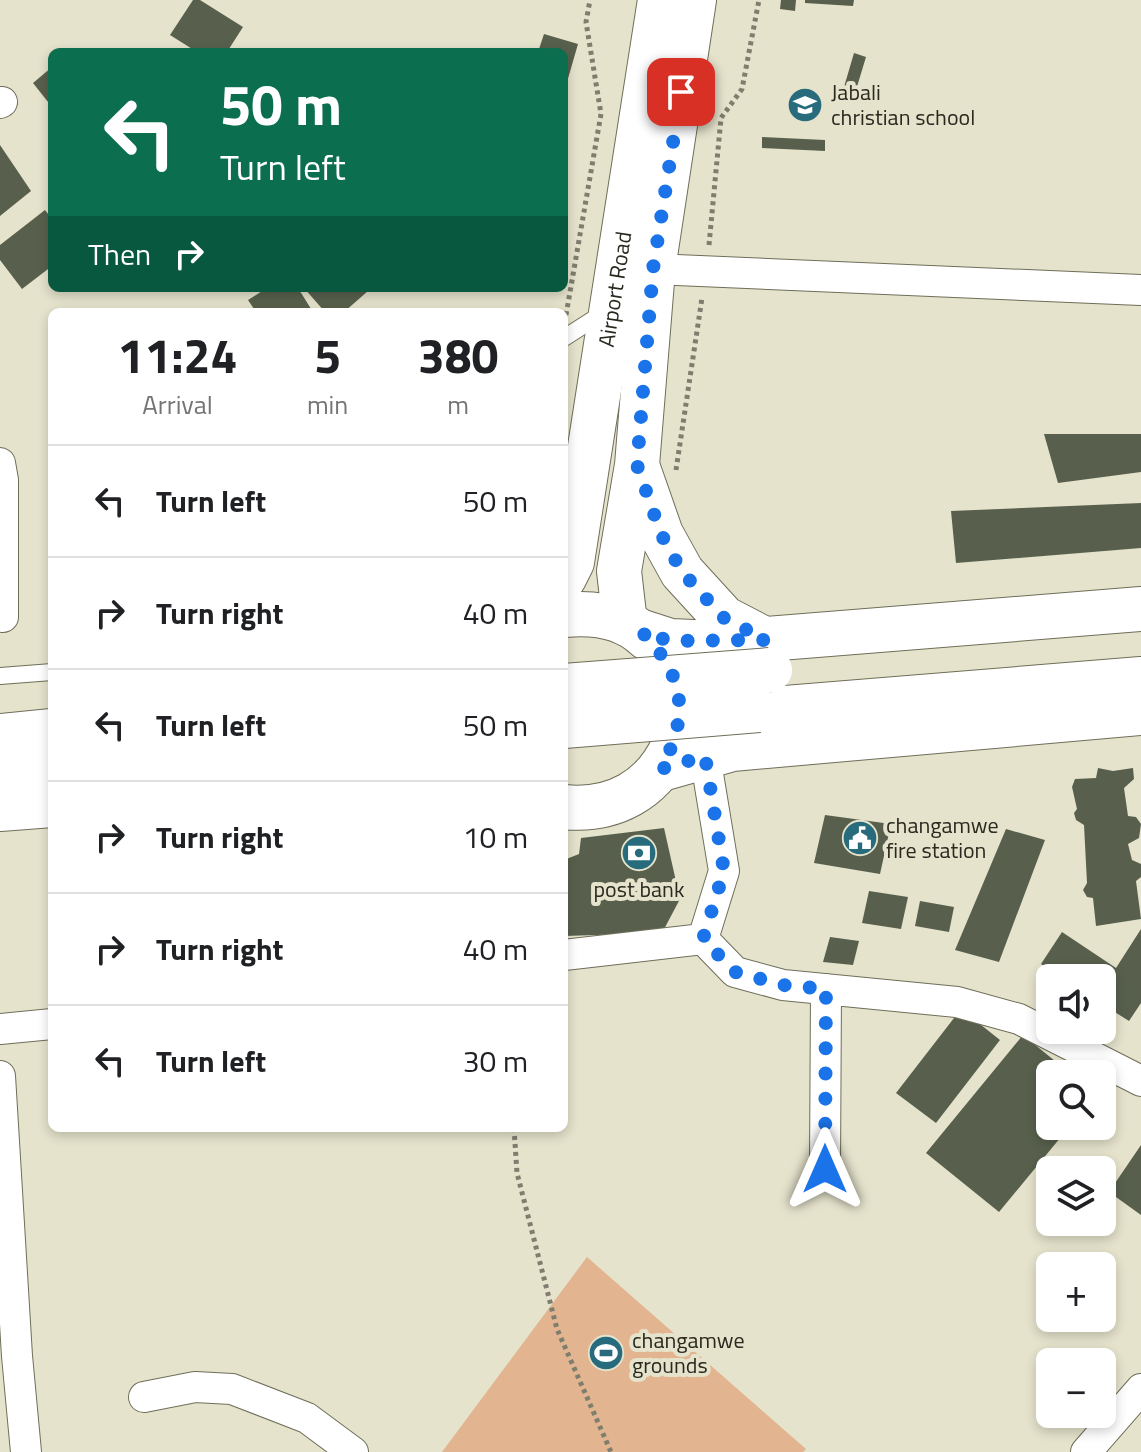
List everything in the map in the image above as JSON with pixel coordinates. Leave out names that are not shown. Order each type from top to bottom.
[{"type":"main road","points":[[642,0],[652,43]]},
{"type":"main road","name":"Airport Road","points":[[568,570],[572,562],[660,0]]},
{"type":"main road","name":"Airport Road","points":[[633,627],[619,571],[637,465],[653,269],[694,0]]},
{"type":"main road","points":[[677,123],[710,45],[720,0]]},
{"type":"main road","points":[[568,495],[587,464]]},
{"type":"main road","points":[[637,465],[661,534],[682,572],[724,618],[766,640]]},
{"type":"main road","points":[[568,615],[604,615],[670,641],[766,640],[1141,609]]},
{"type":"main road","points":[[568,807],[593,808],[619,802],[642,788],[661,769],[673,747],[680,722],[680,697],[673,672],[660,651],[633,627]]},
{"type":"main road","points":[[568,686],[1141,639]]},
{"type":"main road","points":[[568,726],[1141,679]]},
{"type":"main road","points":[[0,706],[48,702]]},
{"type":"main road","points":[[661,769],[732,749],[1141,713]]},
{"type":"main road","points":[[0,736],[48,731]]},
{"type":"main road","points":[[0,772],[48,768]]},
{"type":"main road","points":[[0,809],[48,805]]},
{"type":"street","points":[[653,269],[1141,290]]},
{"type":"street","points":[[0,463],[3,480],[3,617]]},
{"type":"street","points":[[703,939],[724,871],[705,756]]},
{"type":"street","points":[[568,955],[703,939]]},
{"type":"street","points":[[703,939],[735,972],[783,985],[957,1002],[1006,1015],[1141,1081]]},
{"type":"street","points":[[825,1169],[826,989]]},
{"type":"street","points":[[0,1029],[48,1024]]},
{"type":"street","points":[[0,1076],[8,1357],[26,1452]]},
{"type":"street","points":[[144,1397],[195,1387],[232,1389],[307,1418],[353,1452]]},
{"type":"street","points":[[1086,1452],[1141,1389]]},
{"type":"lane","points":[[568,335],[610,308]]},
{"type":"lane","points":[[0,676],[48,672]]},
{"type":"path","points":[[567,308],[601,114],[586,22],[590,0]]},
{"type":"path","points":[[637,465],[675,471],[706,272],[721,118],[742,89],[759,0]]},
{"type":"path","points":[[514,1132],[517,1173],[557,1329],[611,1452]]},
{"type":"shaded area","name":"changamwe grounds","points":[[587,1257],[806,1449],[803,1452],[442,1452]]},
{"type":"building","points":[[193,0],[200,0],[243,27],[230,48],[191,48],[170,35]]},
{"type":"building","points":[[781,0],[796,0],[795,11],[780,9]]},
{"type":"building","points":[[805,0],[854,0],[853,6],[805,3]]},
{"type":"building","points":[[544,34],[578,44],[568,79],[568,48],[539,48]]},
{"type":"building","points":[[854,53],[866,57],[856,90],[844,87]]},
{"type":"building","points":[[48,70],[48,102],[33,83]]},
{"type":"building","points":[[762,137],[825,140],[825,151],[762,148]]},
{"type":"building","points":[[0,145],[31,191],[0,216]]},
{"type":"building","points":[[45,210],[48,214],[48,269],[22,289],[0,260],[0,245]]},
{"type":"building","points":[[261,292],[300,292],[310,308],[253,308],[248,300]]},
{"type":"building","points":[[308,292],[367,292],[349,308],[322,308]]},
{"type":"building","points":[[1044,434],[1141,434],[1141,472],[1058,483]]},
{"type":"building","points":[[1141,503],[1141,548],[956,563],[951,511]]},
{"type":"building","points":[[1098,768],[1113,771],[1133,768],[1134,779],[1124,788],[1128,816],[1136,817],[1141,824],[1139,838],[1128,844],[1132,860],[1141,864],[1141,877],[1136,881],[1141,919],[1096,926],[1093,898],[1087,897],[1083,890],[1087,883],[1084,825],[1076,820],[1072,787],[1075,779],[1096,778]]},
{"type":"building","points":[[825,815],[891,824],[880,874],[814,863]]},
{"type":"building","points":[[664,828],[680,899],[662,933],[568,936],[568,858],[579,854],[581,838]]},
{"type":"building","points":[[1006,829],[1045,840],[999,962],[955,950]]},
{"type":"building","points":[[869,891],[908,897],[901,929],[862,923]]},
{"type":"building","points":[[920,901],[954,907],[949,932],[915,926]]},
{"type":"building","points":[[1141,929],[1141,1003],[1129,1021],[1116,1013],[1116,968]]},
{"type":"building","points":[[1062,932],[1110,964],[1041,964]]},
{"type":"building","points":[[830,937],[859,941],[853,965],[823,962]]},
{"type":"building","points":[[961,1009],[1000,1040],[936,1123],[896,1093]]},
{"type":"building","points":[[1023,1035],[1054,1060],[1036,1060],[1036,1140],[1058,1140],[1045,1156],[1036,1156],[1036,1167],[999,1212],[926,1153]]},
{"type":"building","points":[[1141,1145],[1141,1215],[1116,1197],[1116,1182]]},
{"type":"place","name":"Jabali christian school","points":[[805,105]]},
{"type":"place","name":"changamwe fire station","points":[[860,838]]},
{"type":"place","name":"post bank","points":[[639,853]]},
{"type":"place","name":"changamwe grounds","points":[[606,1353]]},
{"type":"route","points":[[681,92],[653,269],[637,465],[661,534],[682,572],[724,618],[766,640],[716,643],[670,641],[642,632],[660,651],[673,672],[680,697],[680,722],[673,747],[661,769],[705,756],[709,772],[724,871],[703,939],[735,972],[783,985],[826,989],[825,1169]]}]
